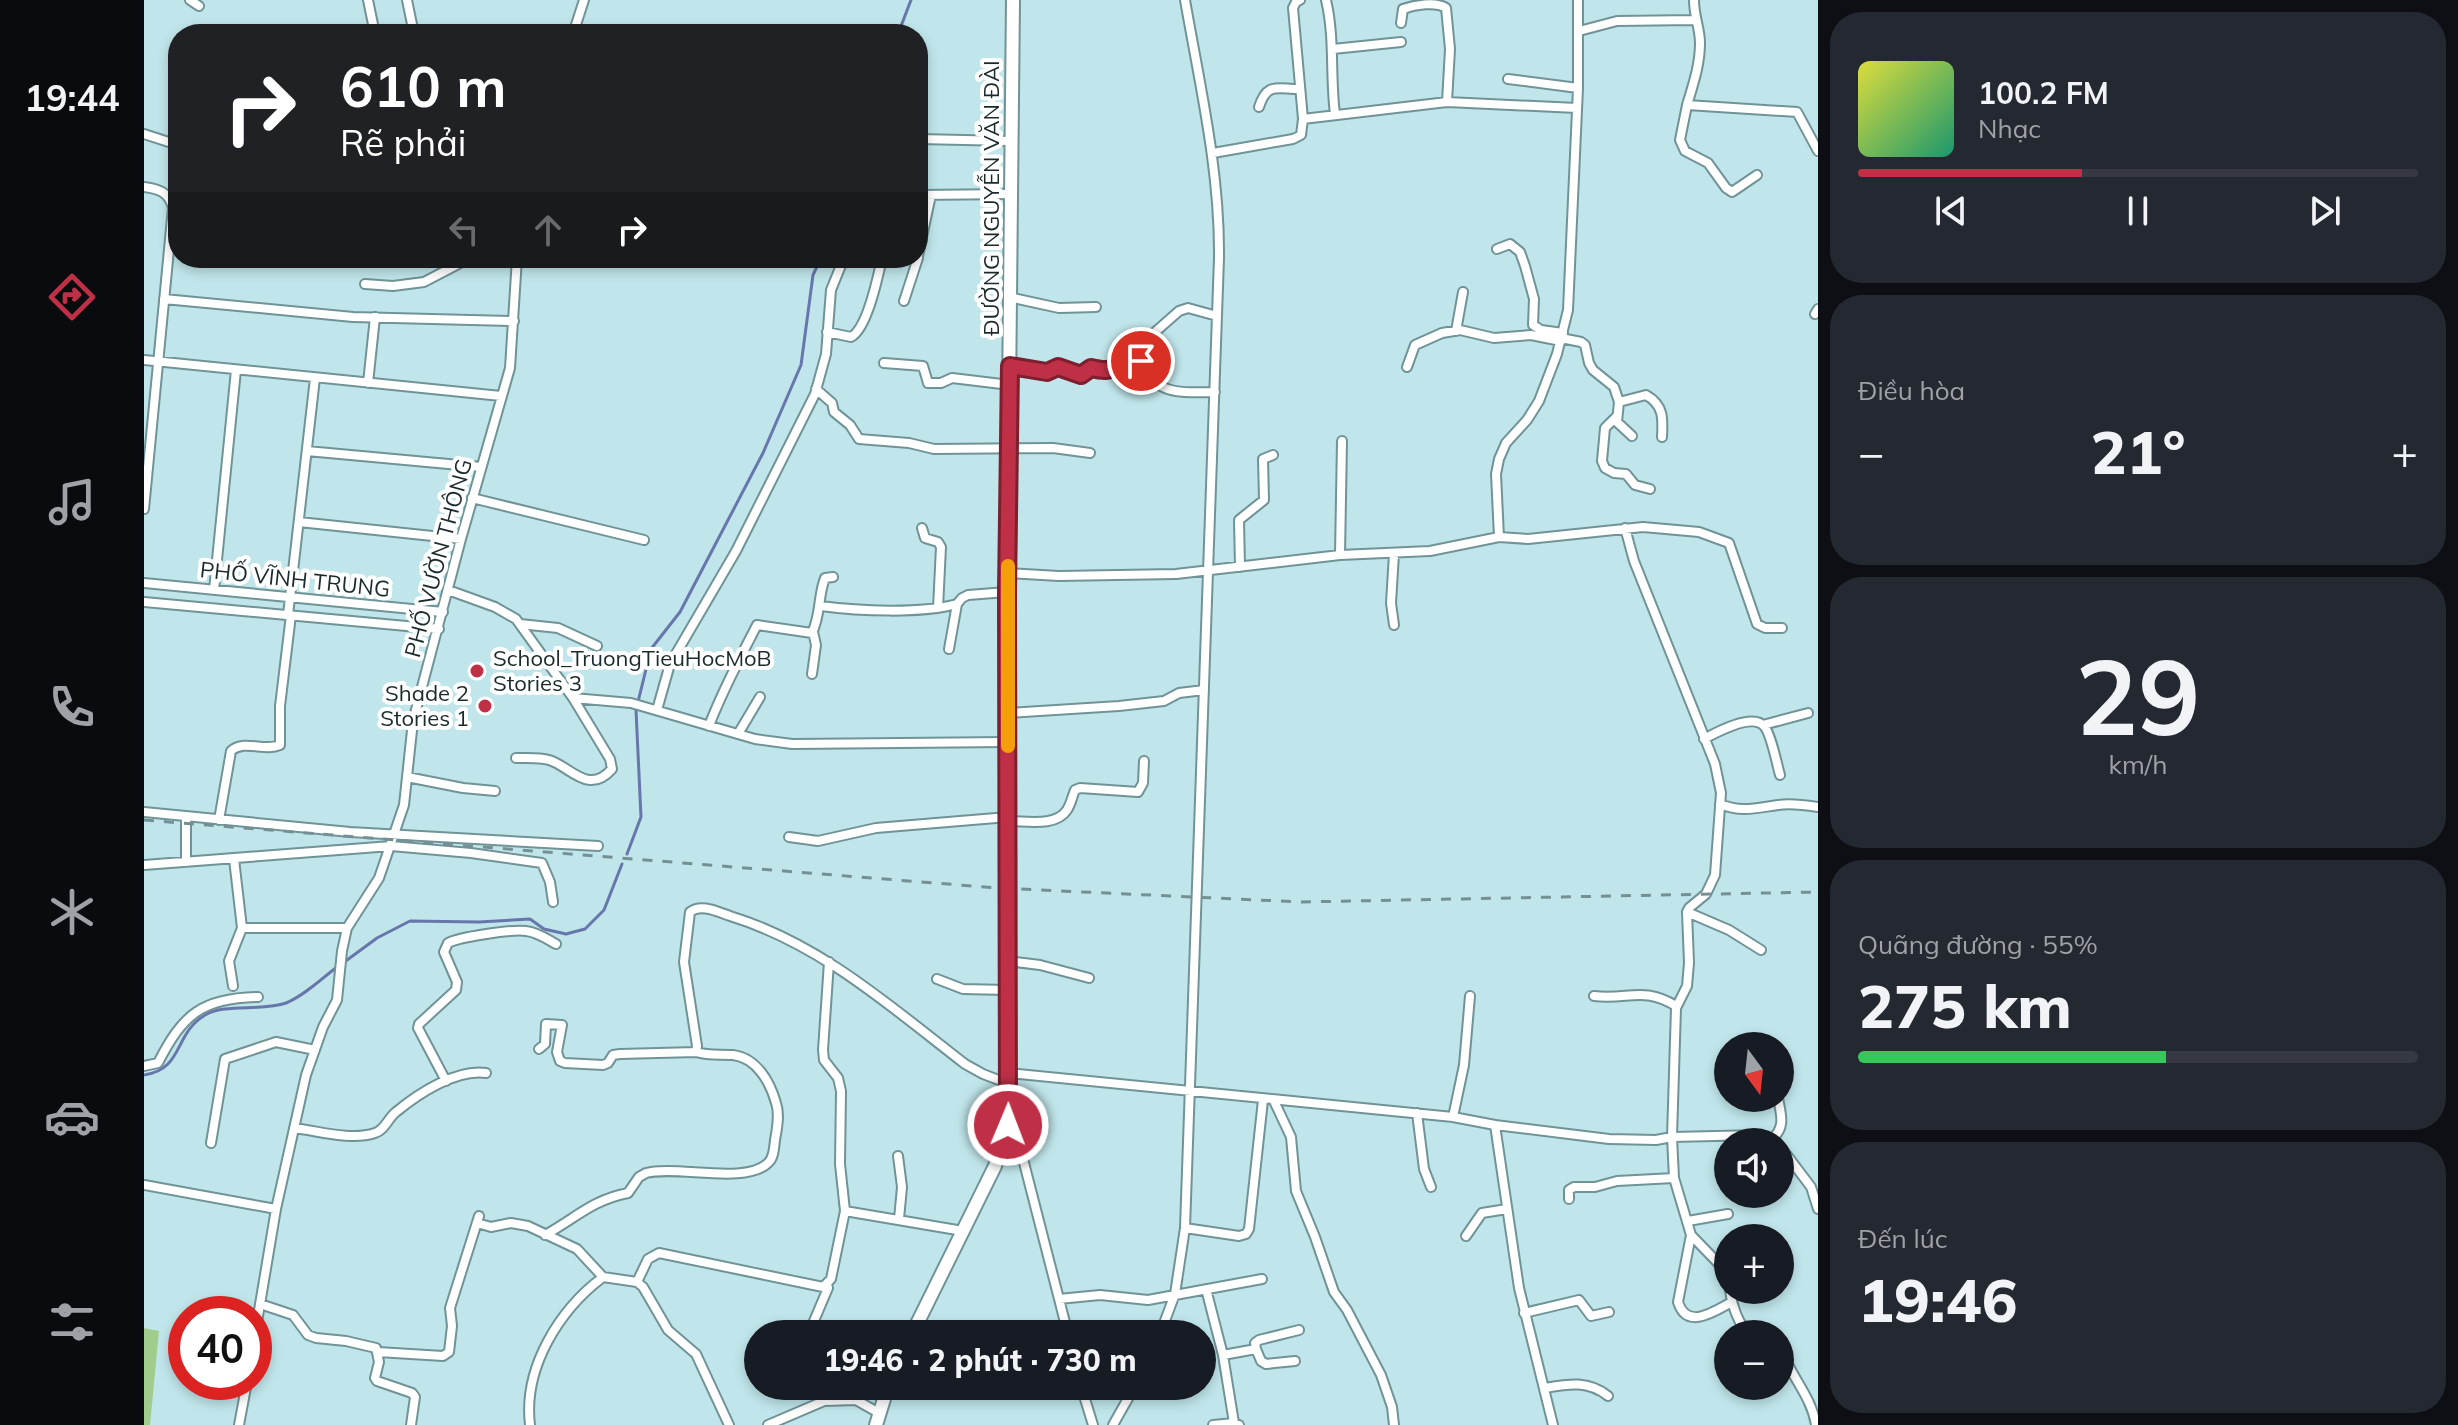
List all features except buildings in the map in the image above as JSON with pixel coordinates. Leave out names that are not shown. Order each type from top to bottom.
[{"type":"street","points":[[190,0],[199,6]]},
{"type":"street","points":[[368,0],[373,24]]},
{"type":"street","points":[[407,0],[412,24]]},
{"type":"street","points":[[576,24],[584,0]]},
{"type":"street","name":"ĐƯỜNG NGUYỄN VĂN ĐÀI","points":[[919,1320],[995,1166],[1008,1125],[1007,592],[1013,0]]},
{"type":"street","points":[[1165,1320],[1175,1294],[1185,1228],[1220,215],[1213,153],[1185,0]]},
{"type":"street","points":[[1213,153],[1301,135],[1303,119],[1293,8],[1300,0]]},
{"type":"street","points":[[1326,0],[1333,49],[1331,75],[1335,114]]},
{"type":"street","points":[[1499,537],[1496,474],[1499,459],[1506,443],[1539,401],[1562,337],[1568,310],[1578,88],[1578,0]]},
{"type":"street","points":[[1694,0],[1699,58],[1680,140],[1689,155],[1708,163],[1732,192],[1757,175]]},
{"type":"street","points":[[1401,23],[1403,9],[1435,2],[1446,8],[1449,22],[1447,102]]},
{"type":"street","points":[[1579,31],[1617,21],[1694,20]]},
{"type":"street","points":[[1333,49],[1401,42]]},
{"type":"street","points":[[1508,79],[1578,88]]},
{"type":"street","points":[[1259,107],[1270,89],[1299,89]]},
{"type":"street","points":[[1303,119],[1447,102],[1577,108]]},
{"type":"street","points":[[1687,105],[1797,112],[1818,151]]},
{"type":"street","points":[[144,134],[168,142]]},
{"type":"street","points":[[928,139],[1010,141]]},
{"type":"street","points":[[144,187],[168,195]]},
{"type":"street","points":[[928,209],[931,195],[1011,194]]},
{"type":"street","points":[[1497,249],[1510,244],[1520,252],[1534,299],[1533,325],[1585,345],[1589,363],[1614,387],[1619,402],[1617,422],[1632,436]]},
{"type":"street","points":[[144,509],[148,428],[168,259]]},
{"type":"street","points":[[365,284],[424,282],[454,268]]},
{"type":"street","name":"PHỐ VƯỜN THÔNG","points":[[315,1050],[337,1000],[347,928],[379,878],[404,805],[413,721],[510,368],[517,268]]},
{"type":"street","points":[[657,710],[670,664],[736,551],[816,389],[826,354],[831,290],[840,268]]},
{"type":"street","points":[[827,332],[851,337],[858,331],[879,268]]},
{"type":"street","points":[[904,301],[914,268]]},
{"type":"street","points":[[1456,331],[1463,292]]},
{"type":"street","points":[[1009,297],[1059,308],[1096,307]]},
{"type":"street","points":[[164,299],[353,317],[514,321]]},
{"type":"street","points":[[1010,366],[1047,372],[1058,367],[1081,375],[1091,368],[1100,372],[1129,355],[1179,311],[1188,308],[1217,316]]},
{"type":"street","points":[[368,383],[375,317]]},
{"type":"street","points":[[1407,367],[1415,345],[1456,331],[1494,338],[1531,335],[1562,337]]},
{"type":"street","points":[[1129,355],[1146,366],[1153,380],[1168,389],[1215,392]]},
{"type":"street","points":[[144,360],[501,396]]},
{"type":"street","points":[[884,363],[923,366],[928,383],[933,385],[952,378],[1010,385]]},
{"type":"street","points":[[214,590],[236,370]]},
{"type":"street","points":[[219,820],[231,751],[241,745],[269,748],[280,745],[280,706],[290,597],[315,378]]},
{"type":"street","points":[[816,389],[832,403],[834,412],[850,425],[859,439],[909,443],[934,449],[1053,448],[1090,453]]},
{"type":"street","points":[[1619,402],[1646,395],[1654,399],[1661,409],[1662,437]]},
{"type":"street","points":[[1617,416],[1605,428],[1602,461],[1605,468],[1626,474],[1635,485],[1650,489]]},
{"type":"street","points":[[1340,555],[1342,441]]},
{"type":"street","points":[[307,451],[481,467]]},
{"type":"street","points":[[1240,567],[1237,525],[1243,515],[1264,500],[1263,459],[1273,455]]},
{"type":"street","points":[[472,498],[644,540]]},
{"type":"street","points":[[299,522],[461,539]]},
{"type":"street","points":[[1008,573],[1159,575],[1340,555],[1430,551],[1499,537],[1528,539],[1643,527],[1699,532],[1729,543],[1757,624],[1765,628],[1782,628]]},
{"type":"street","points":[[922,528],[925,538],[938,542],[941,547],[938,608]]},
{"type":"street","points":[[1625,528],[1634,561],[1719,781],[1720,804],[1712,883],[1706,894],[1687,912],[1687,986],[1676,1006],[1672,1137],[1674,1178],[1691,1235],[1678,1302],[1681,1310],[1691,1317],[1703,1317],[1728,1304]]},
{"type":"street","points":[[1394,554],[1391,603],[1394,625]]},
{"type":"street","points":[[812,674],[816,645],[813,632],[821,606],[822,583],[825,578],[833,577]]},
{"type":"street","name":"PHỐ VĨNH TRUNG","points":[[144,583],[443,612]]},
{"type":"street","points":[[448,590],[495,607],[516,619],[573,698],[610,759],[612,769],[599,778],[586,779],[573,776],[548,760],[516,758]]},
{"type":"street","points":[[949,649],[957,604],[962,598],[1007,592]]},
{"type":"street","name":"PHỐ VĨNH TRUNG","points":[[144,602],[439,629]]},
{"type":"street","points":[[821,606],[854,609],[938,608],[957,604]]},
{"type":"street","points":[[520,624],[558,628],[597,646]]},
{"type":"street","points":[[709,726],[730,675],[757,625],[813,632]]},
{"type":"street","points":[[1007,713],[1164,701],[1179,693],[1204,690]]},
{"type":"street","points":[[738,734],[760,697]]},
{"type":"street","points":[[573,698],[631,703],[738,734],[792,744],[1008,742]]},
{"type":"street","points":[[1704,739],[1740,723],[1763,725],[1808,713]]},
{"type":"street","points":[[1763,725],[1780,775]]},
{"type":"street","points":[[789,837],[818,841],[876,828],[1008,819],[1051,821],[1060,818],[1070,805],[1075,790],[1080,788],[1138,792],[1143,783],[1144,761]]},
{"type":"street","points":[[407,777],[495,791]]},
{"type":"street","points":[[1720,804],[1748,811],[1780,805],[1818,807]]},
{"type":"street","points":[[144,812],[350,832],[598,846]]},
{"type":"street","points":[[186,816],[186,862]]},
{"type":"street","points":[[144,865],[391,846],[471,853],[542,863],[550,882],[553,902]]},
{"type":"street","points":[[233,986],[229,961],[242,928],[234,859]]},
{"type":"street","points":[[696,1052],[684,962],[687,920],[695,908],[704,908],[752,923],[829,962],[855,978],[965,1064],[983,1074],[1417,1113],[1609,1139],[1714,1136]]},
{"type":"street","points":[[1687,912],[1729,930],[1761,950]]},
{"type":"street","points":[[242,928],[347,928]]},
{"type":"street","points":[[446,1081],[418,1028],[456,990],[457,982],[444,952],[448,943],[463,936],[525,930],[556,944]]},
{"type":"street","points":[[1007,961],[1040,965],[1089,978]]},
{"type":"street","points":[[637,1282],[648,1259],[659,1253],[823,1287],[831,1279],[845,1211],[840,1164],[841,1091],[838,1078],[824,1060],[823,1050],[829,962]]},
{"type":"street","points":[[937,979],[963,989],[1007,990]]},
{"type":"street","points":[[1594,996],[1617,998],[1655,994],[1676,1006]]},
{"type":"street","points":[[1453,1117],[1464,1065],[1470,996]]},
{"type":"street","points":[[144,1066],[158,1063],[174,1031],[208,1004],[258,997]]},
{"type":"street","points":[[539,1049],[545,1044],[546,1024],[550,1022],[562,1025],[557,1052],[560,1061],[565,1063],[603,1065],[616,1054],[696,1052],[735,1055],[755,1064],[769,1082],[778,1107],[773,1157],[768,1164],[756,1170],[730,1173],[646,1173],[639,1177],[628,1193],[587,1207],[545,1235]]},
{"type":"street","points":[[211,1143],[225,1059],[276,1042],[315,1050],[306,1075],[276,1209],[261,1296]]},
{"type":"street","points":[[294,1128],[339,1134],[373,1134],[381,1130],[394,1113],[446,1081],[486,1073]]},
{"type":"street","points":[[1185,1228],[1230,1235],[1246,1234],[1263,1100]]},
{"type":"street","points":[[1274,1101],[1291,1137],[1296,1191],[1300,1202],[1334,1292],[1347,1310],[1381,1375],[1392,1407],[1394,1425]]},
{"type":"street","points":[[1417,1113],[1424,1169],[1431,1187]]},
{"type":"street","points":[[1008,1125],[1022,1155],[1064,1320]]},
{"type":"street","points":[[1495,1125],[1524,1313],[1553,1425]]},
{"type":"street","points":[[898,1156],[902,1171],[899,1219]]},
{"type":"street","points":[[1794,1165],[1811,1187],[1818,1209]]},
{"type":"street","points":[[1569,1199],[1569,1190],[1574,1187],[1674,1178]]},
{"type":"street","points":[[144,1185],[276,1209]]},
{"type":"street","points":[[1466,1236],[1482,1213],[1507,1209]]},
{"type":"street","points":[[845,1211],[963,1231]]},
{"type":"street","points":[[1688,1221],[1728,1214]]},
{"type":"street","points":[[378,1352],[443,1356],[449,1352],[452,1326],[450,1308],[478,1219],[491,1227],[511,1223],[528,1226],[577,1249],[603,1277],[637,1282],[643,1287],[668,1330],[696,1354],[729,1425]]},
{"type":"street","points":[[1691,1235],[1714,1259]]},
{"type":"street","points":[[530,1425],[529,1414],[539,1356],[576,1300],[603,1277]]},
{"type":"street","points":[[1059,1299],[1100,1295],[1148,1300],[1262,1279]]},
{"type":"street","points":[[814,1320],[827,1284]]},
{"type":"street","points":[[1206,1289],[1237,1424],[1213,1425]]},
{"type":"street","points":[[1524,1313],[1579,1300],[1591,1316],[1609,1312]]},
{"type":"street","points":[[272,1308],[293,1315],[308,1335],[376,1348],[377,1381],[412,1393],[415,1397],[411,1425]]},
{"type":"street","points":[[1295,1361],[1266,1364],[1261,1361],[1255,1343],[1299,1330]]},
{"type":"street","points":[[1223,1355],[1256,1349]]},
{"type":"street","points":[[1794,1373],[1808,1398],[1816,1425]]},
{"type":"street","points":[[1545,1388],[1576,1383],[1588,1385],[1608,1396]]},
{"type":"street","points":[[239,1425],[244,1400]]},
{"type":"street","points":[[768,1425],[824,1401],[856,1400],[878,1419]]},
{"type":"street","points":[[1085,1400],[1093,1425]]},
{"type":"street","points":[[1113,1425],[1127,1400]]},
{"type":"green space","points":[[144,1328],[159,1331],[150,1425],[144,1425]]},
{"type":"waterway","points":[[902,24],[911,0]]},
{"type":"waterway","points":[[627,854],[641,817],[636,710],[651,649],[680,612],[763,453],[801,365],[816,268]]},
{"type":"waterway","points":[[343,963],[377,938],[410,921],[530,919],[544,929],[566,934],[585,929],[604,910],[622,864]]},
{"type":"waterway","points":[[144,1075],[166,1065],[189,1030],[207,1014],[223,1009],[286,1003],[337,967]]},
{"type":"railway","points":[[144,820],[997,888],[1301,902],[1818,892]]},
{"type":"slow traffic","points":[[1008,566],[1008,746]]},
{"type":"place","name":"School_TruongTieuHocMoB Stories 3","points":[[477,671]]},
{"type":"place","name":"Shade 2 Stories 1","points":[[485,706]]},
{"type":"route","points":[[1008,1125],[1007,592],[1010,366],[1047,372],[1058,367],[1081,375],[1094,367],[1104,372],[1129,355],[1141,361]]}]
